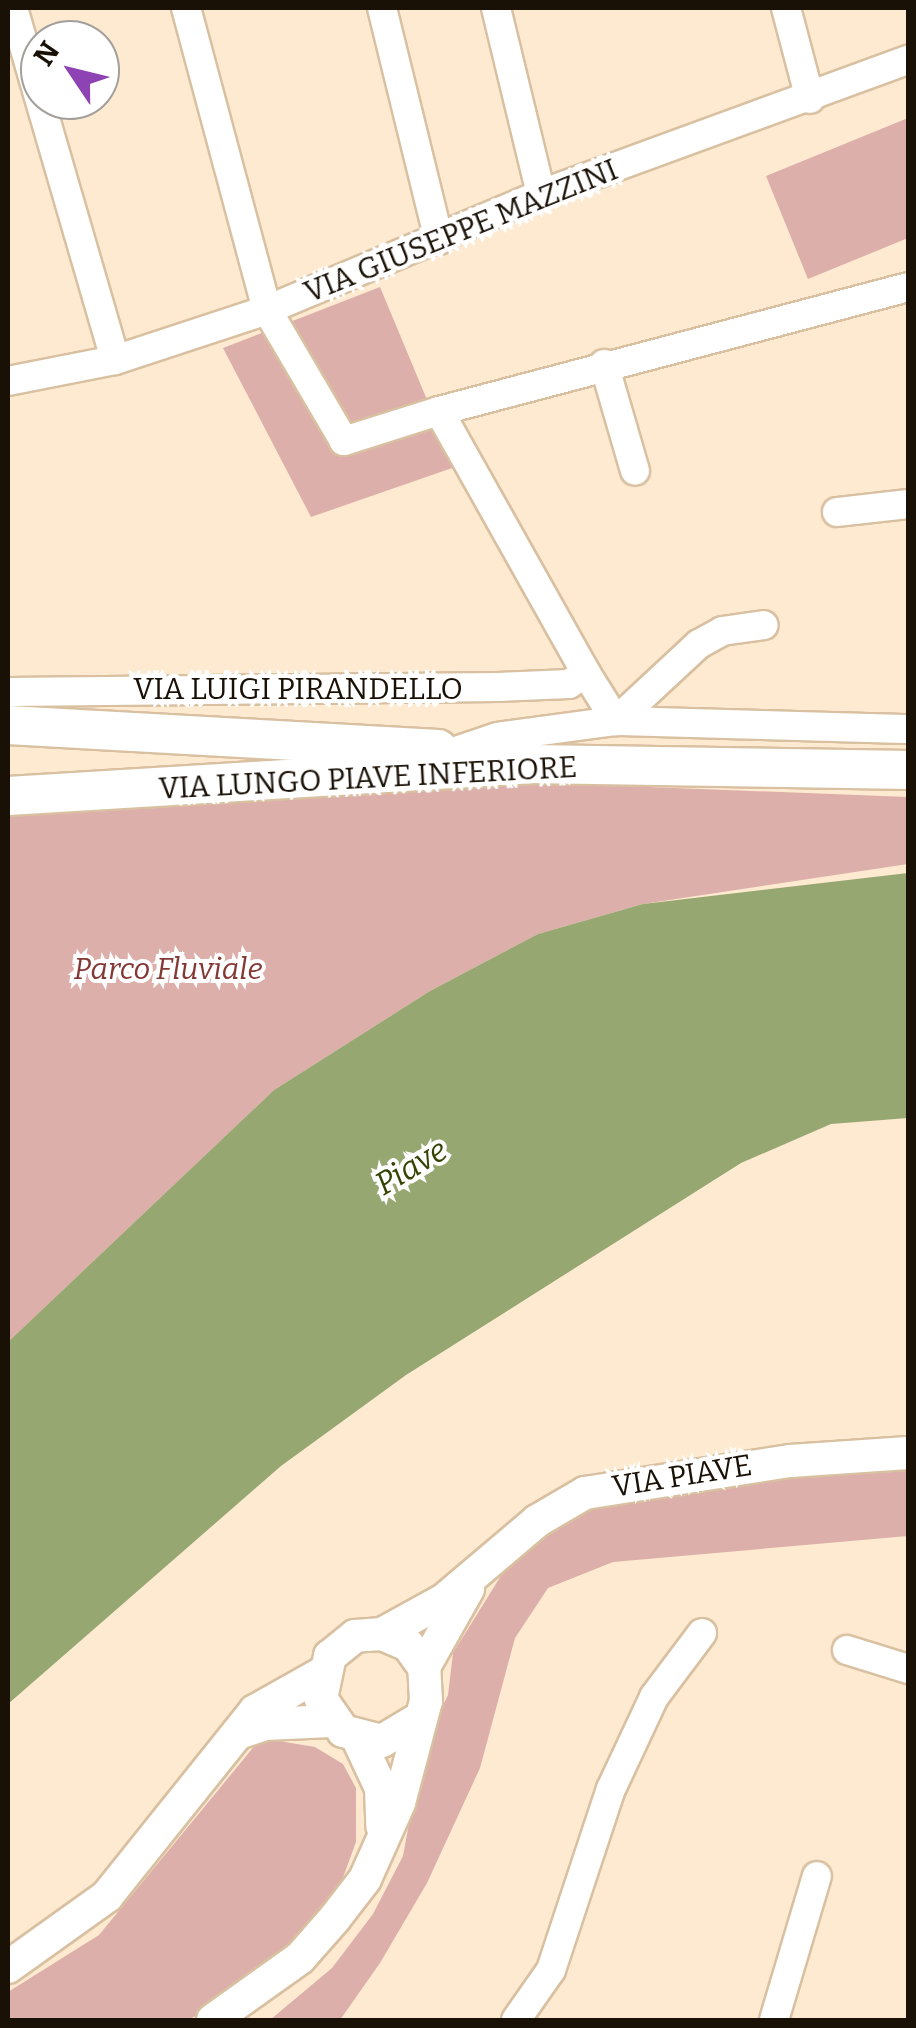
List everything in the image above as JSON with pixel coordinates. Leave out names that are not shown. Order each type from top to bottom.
[{"type":"main road","points":[[8,725],[453,752],[534,764]]},
{"type":"main road","name":"VIA LUNGO PIAVE INFERIORE","points":[[8,796],[534,764],[908,770]]},
{"type":"street","points":[[13,8],[115,360]]},
{"type":"street","points":[[186,8],[267,310],[344,441],[604,364],[908,287]]},
{"type":"street","points":[[382,8],[439,240]]},
{"type":"street","points":[[496,8],[541,194]]},
{"type":"street","points":[[786,8],[810,100]]},
{"type":"street","name":"VIA GIUSEPPE MAZZINI","points":[[8,381],[115,360],[267,310],[541,194],[810,100],[908,60]]},
{"type":"street","points":[[604,364],[635,471]]},
{"type":"street","points":[[439,411],[616,720],[699,644],[722,632],[764,626]]},
{"type":"street","points":[[837,512],[908,504]]},
{"type":"street","name":"VIA LUIGI PIRANDELLO","points":[[8,692],[498,688],[569,684],[586,673]]},
{"type":"street","name":"VIA LUIGI PIRANDELLO","points":[[453,752],[496,737],[616,720],[908,730]]},
{"type":"street","name":"VIA PIAVE","points":[[382,1634],[419,1616],[562,1505],[620,1483],[908,1453]]},
{"type":"street","name":"VIA PIAVE","points":[[424,1667],[482,1569]]},
{"type":"street","points":[[516,2020],[551,1970],[611,1790],[654,1697],[702,1633]]},
{"type":"street","points":[[8,1967],[107,1896],[255,1711],[322,1674],[344,1642],[382,1634],[408,1645],[424,1667],[427,1694],[417,1720],[399,1803],[366,1880],[300,1958],[213,2020]]},
{"type":"street","points":[[847,1650],[908,1669]]},
{"type":"street","points":[[322,1674],[321,1699],[381,1788],[380,1846]]},
{"type":"street","points":[[234,1734],[264,1724],[344,1730],[389,1739],[417,1720]]},
{"type":"street","points":[[774,2020],[817,1876]]},
{"type":"green space","points":[[908,118],[908,238],[808,279],[766,176]]},
{"type":"green space","points":[[380,287],[455,467],[311,517],[223,348]]},
{"type":"green space","name":"Parco Fluviale","points":[[547,783],[908,797],[908,864],[643,904],[538,934],[430,991],[274,1090],[8,1342],[8,815]]},
{"type":"green space","points":[[908,1462],[908,1536],[613,1562],[548,1588],[515,1638],[480,1768],[427,1883],[380,1963],[340,2020],[270,2020],[332,1968],[373,1914],[403,1856],[424,1743],[448,1695],[453,1653],[517,1550],[590,1504]]},
{"type":"green space","points":[[261,1738],[315,1747],[343,1764],[356,1788],[356,1842],[337,1894],[302,1939],[219,2006],[187,2020],[8,2020],[8,1992],[99,1935]]},
{"type":"water","name":"Piave","points":[[908,873],[908,1118],[831,1124],[741,1163],[406,1375],[281,1466],[8,1704],[8,1342],[274,1090],[430,991],[538,934],[643,904]]}]
